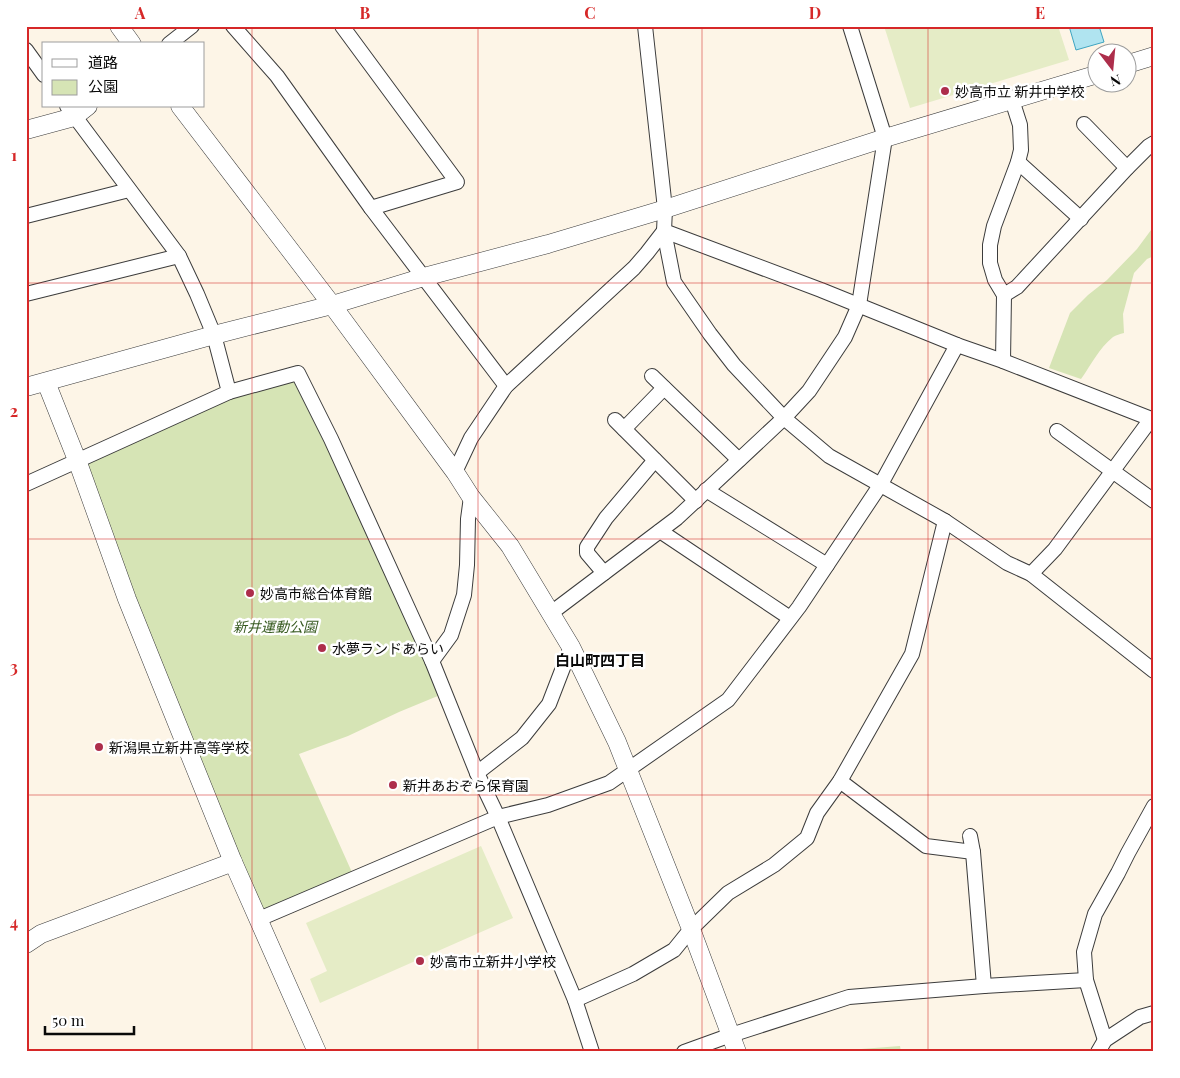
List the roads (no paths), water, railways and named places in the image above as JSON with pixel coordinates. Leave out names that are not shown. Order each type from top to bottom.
[{"type":"street","points":[[119,26],[131,42]]},
{"type":"street","points":[[172,42],[192,26]]},
{"type":"street","points":[[233,26],[277,76],[371,208],[506,386]]},
{"type":"street","points":[[342,26],[457,182],[371,208]]},
{"type":"street","points":[[645,26],[664,209],[664,231],[674,282],[734,365],[784,418],[829,456],[945,521],[1007,563],[1031,574],[1154,670]]},
{"type":"street","points":[[551,613],[677,518],[784,418],[809,391],[845,337],[858,305],[885,138],[850,26]]},
{"type":"street","points":[[26,50],[42,72]]},
{"type":"street","points":[[1138,61],[1154,56]]},
{"type":"street","points":[[26,387],[214,335],[332,305],[424,277],[548,244],[885,138],[1088,77]]},
{"type":"street","points":[[1003,361],[1004,295],[995,280],[990,263],[990,245],[994,226],[1021,150],[1020,125],[1012,100]]},
{"type":"street","points":[[182,108],[332,305],[510,546],[572,648],[617,742],[691,929],[737,1052]]},
{"type":"street","points":[[26,130],[76,110],[130,190],[179,256],[198,294],[214,335],[229,392]]},
{"type":"street","points":[[1084,124],[1127,168]]},
{"type":"street","points":[[1004,295],[1017,287],[1127,168],[1154,143]]},
{"type":"street","points":[[1018,162],[1081,219]]},
{"type":"street","points":[[26,216],[130,190]]},
{"type":"street","points":[[664,231],[1152,419],[1055,549],[1031,574]]},
{"type":"street","points":[[455,472],[471,438],[506,386],[634,268],[664,231]]},
{"type":"street","points":[[26,294],[179,256]]},
{"type":"street","points":[[259,919],[498,817],[548,805],[609,783],[728,700],[790,618],[881,484],[957,345]]},
{"type":"street","points":[[26,484],[229,392],[298,373],[331,439],[432,661],[477,773],[498,817],[575,1000],[592,1052]]},
{"type":"street","points":[[652,376],[739,460]]},
{"type":"street","points":[[46,382],[77,460],[127,598],[233,862],[317,1052]]},
{"type":"street","points":[[664,388],[620,425],[696,500]]},
{"type":"street","points":[[1057,431],[1154,501]]},
{"type":"street","points":[[604,573],[587,553],[586,547],[606,518],[655,460]]},
{"type":"street","points":[[706,490],[827,565]]},
{"type":"street","points":[[432,661],[451,635],[464,595],[468,520],[472,497]]},
{"type":"street","points":[[575,1000],[633,974],[674,950],[691,929],[728,893],[774,865],[807,838],[817,813],[840,781],[912,654],[945,521]]},
{"type":"street","points":[[660,531],[790,618]]},
{"type":"street","points":[[477,773],[522,738],[549,704],[572,648]]},
{"type":"street","points":[[840,781],[926,846],[973,852]]},
{"type":"street","points":[[1154,806],[1118,874],[1094,914],[1084,952],[1086,980],[1102,1046],[1140,1017],[1154,1013]]},
{"type":"street","points":[[970,836],[973,852],[984,986]]},
{"type":"street","points":[[26,944],[41,934],[233,862]]},
{"type":"street","points":[[684,1052],[849,997],[1086,980]]},
{"type":"water","points":[[1069,26],[1099,26],[1104,42],[1088,42],[1088,47],[1076,50]]},
{"type":"place","name":"妙高市立 新井中学校","points":[[945,91]]},
{"type":"place","name":"妙高市総合体育館","points":[[250,593]]},
{"type":"place","name":"水夢ランドあらい","points":[[322,648]]},
{"type":"place","name":"新潟県立新井高等学校","points":[[99,747]]},
{"type":"place","name":"新井あおぞら保育園","points":[[393,785]]},
{"type":"place","name":"妙高市立新井小学校","points":[[420,961]]},
{"type":"district","name":"白山町四丁目","points":[[600,660]]},
{"type":"park label","name":"新井運動公園","points":[[275,626]]}]
